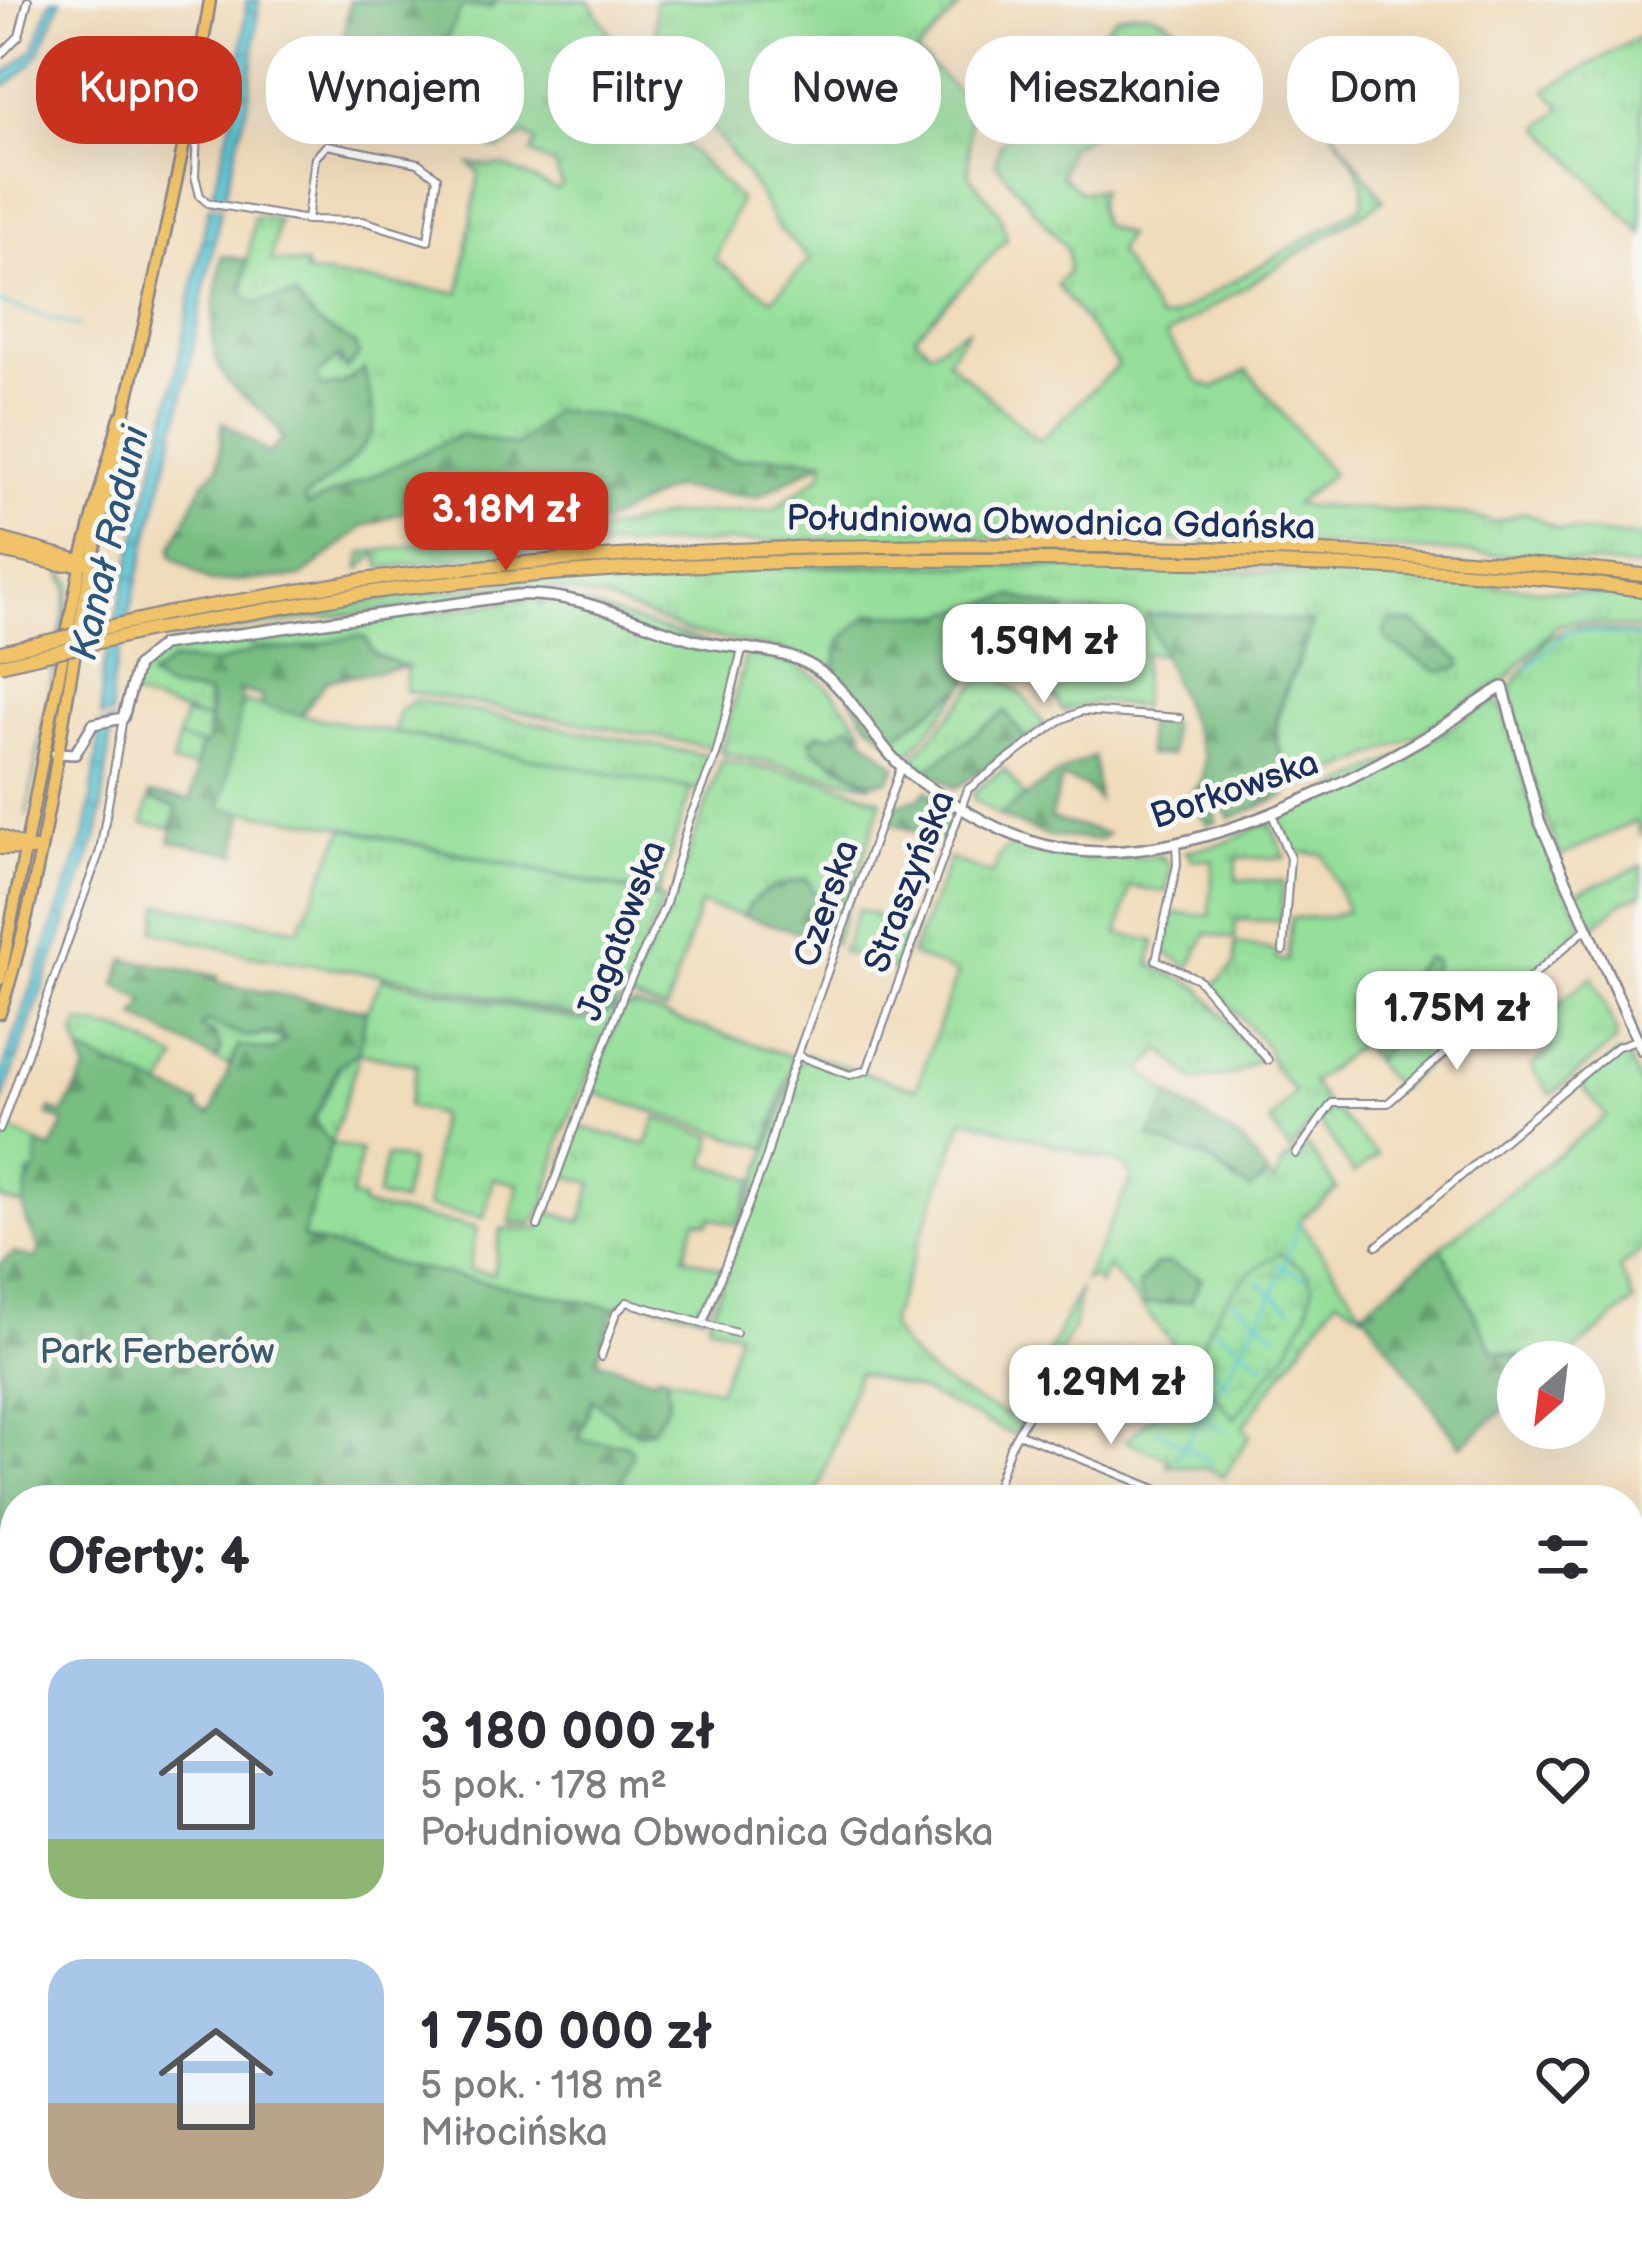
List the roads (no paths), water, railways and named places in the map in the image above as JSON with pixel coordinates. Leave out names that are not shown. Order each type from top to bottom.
[{"type":"highway","name":"Południowa Obwodnica Gdańska","points":[[363,587],[460,568],[666,552],[1019,545],[1391,556],[1642,575]]},
{"type":"highway","points":[[4,546],[60,564],[86,564]]},
{"type":"highway","name":"Południowa Obwodnica Gdańska","points":[[363,587],[767,562],[1073,560],[1342,567],[1642,590]]},
{"type":"highway","points":[[0,652],[169,613],[363,587]]},
{"type":"highway","points":[[0,665],[363,587]]},
{"type":"highway","points":[[0,836],[32,848]]},
{"type":"highway","points":[[0,848],[32,848]]},
{"type":"main road","points":[[204,36],[210,0]]},
{"type":"main road","points":[[0,1013],[86,564],[185,144]]},
{"type":"main road","points":[[0,979],[56,753],[86,564]]},
{"type":"street","points":[[0,55],[20,36],[28,0]]},
{"type":"street","points":[[197,144],[197,190],[208,203],[307,220],[363,221],[428,241],[437,178],[418,163],[323,146],[314,158],[307,220]]},
{"type":"street","name":"Borkowska","points":[[119,718],[137,665],[162,645],[516,595],[579,599],[671,633],[800,660],[829,678],[902,767],[961,807],[1010,832],[1060,849],[1112,852],[1176,843],[1271,811],[1395,754],[1503,687],[1539,820],[1640,1045]]},
{"type":"street","name":"Jagatowska","points":[[538,1226],[624,993],[664,905],[689,820],[716,755],[742,650]]},
{"type":"street","name":"Straszyńska","points":[[799,1056],[861,1075],[867,1070],[968,789],[1070,715],[1093,710],[1180,718]]},
{"type":"street","points":[[0,1129],[109,822],[119,718],[98,722],[75,754],[56,753]]},
{"type":"street","name":"Czerska","points":[[799,1056],[902,767]]},
{"type":"street","points":[[1271,811],[1290,858],[1283,951]]},
{"type":"street","points":[[1176,843],[1177,865],[1156,960],[1198,979],[1268,1060]]},
{"type":"street","points":[[1296,1154],[1332,1103],[1388,1103],[1588,927]]},
{"type":"street","points":[[1377,1246],[1616,1047],[1640,1045]]},
{"type":"street","points":[[703,1323],[766,1160],[799,1056]]},
{"type":"street","points":[[601,1358],[621,1304],[736,1334]]},
{"type":"street","points":[[998,1485],[1056,1363]]},
{"type":"street","points":[[1020,1434],[1146,1485]]},
{"type":"water","points":[[51,0],[61,0],[46,36],[39,36]]},
{"type":"water","points":[[247,0],[259,0],[242,125]]},
{"type":"water","points":[[36,43],[33,61],[0,88],[0,78]]},
{"type":"water","points":[[225,144],[237,144],[223,202],[211,200]]},
{"type":"water","points":[[209,207],[221,209],[179,415],[112,682],[111,715],[101,717],[102,675],[169,407]]},
{"type":"water","points":[[112,722],[99,831],[0,1107],[0,1078],[87,829],[101,725]]},
{"type":"waterway","points":[[0,302],[79,327]]},
{"type":"waterway","points":[[1528,668],[1569,629],[1642,638]]},
{"type":"waterway","points":[[1177,1458],[1274,1293],[1300,1221]]},
{"type":"waterway","points":[[1278,1264],[1306,1278]]},
{"type":"waterway","points":[[1257,1281],[1291,1309]]},
{"type":"waterway","points":[[1232,1299],[1278,1335]]},
{"type":"waterway","points":[[1213,1326],[1265,1365]]},
{"type":"waterway","points":[[1199,1360],[1231,1385]]},
{"type":"waterway","points":[[1183,1399],[1225,1432]]},
{"type":"waterway","points":[[1159,1431],[1212,1463]]},
{"type":"water label","name":"Kanał Raduni","points":[[108,543]]},
{"type":"park label","name":"Park Ferberów","points":[[157,1350]]}]
